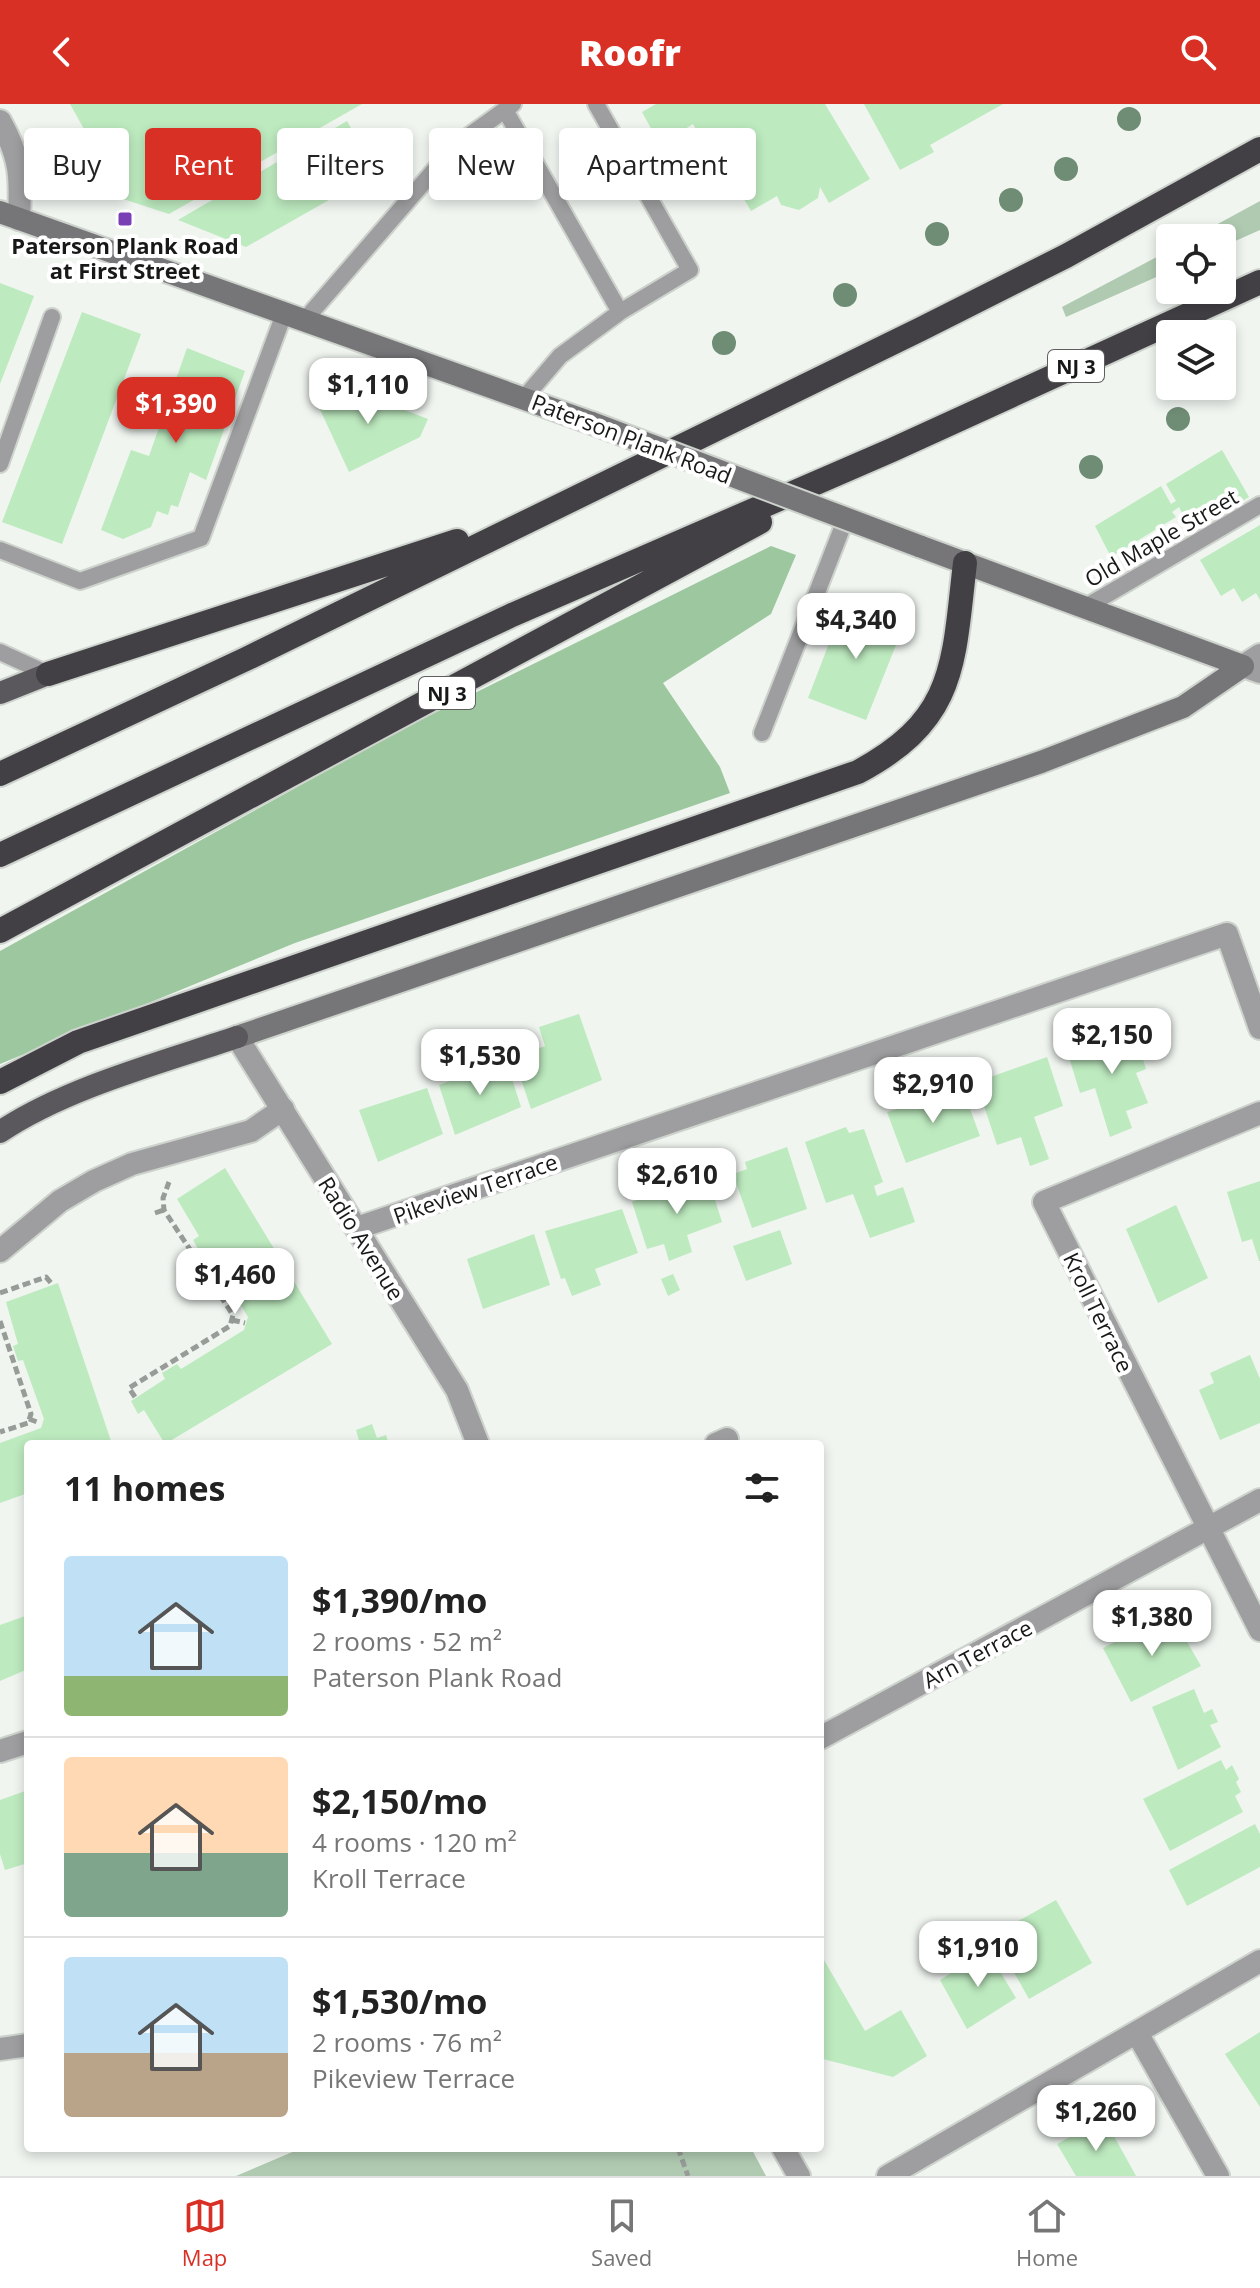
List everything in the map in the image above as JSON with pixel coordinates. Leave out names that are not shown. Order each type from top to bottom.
[{"type":"highway","points":[[0,774],[246,659],[935,322],[1066,256],[1260,149]]},
{"type":"highway","name":"NJ 3","points":[[0,855],[512,615],[892,450],[1260,282]]},
{"type":"highway","name":"NJ 3","points":[[0,931],[525,652],[892,450]]},
{"type":"highway","points":[[48,674],[535,515]]},
{"type":"highway","points":[[0,1082],[78,1042],[832,783],[872,765],[906,741],[940,699],[951,674],[965,563]]},
{"type":"main road","name":"Paterson Plank Road","points":[[10,216],[525,397],[1084,608],[1254,664]]},
{"type":"main road","points":[[0,1132],[124,1075],[1041,762],[1183,707],[1254,664]]},
{"type":"main road","points":[[0,693],[48,674]]},
{"type":"street","points":[[0,121],[13,144],[21,170],[10,216]]},
{"type":"street","name":"Pikeview Terrace","points":[[357,1228],[1227,934],[1260,1028]]},
{"type":"street","name":"Radio Avenue","points":[[237,1037],[457,1390],[476,1440]]},
{"type":"street","points":[[0,1251],[60,1201],[132,1164],[251,1131],[283,1109]]},
{"type":"street","name":"Kroll Terrace","points":[[1260,1113],[1044,1202],[1260,1630]]},
{"type":"street","name":"Arn Terrace","points":[[824,1736],[1260,1500]]},
{"type":"street","points":[[0,1751],[24,1743]]},
{"type":"street","points":[[888,2176],[1260,1961]]},
{"type":"street","points":[[1137,2033],[1218,2176]]},
{"type":"street","points":[[0,2049],[24,2046]]},
{"type":"street","points":[[785,2152],[799,2176]]},
{"type":"lane","points":[[525,397],[560,356],[620,312],[690,270],[596,104]]},
{"type":"lane","points":[[0,550],[80,581],[201,538],[294,318],[456,145],[509,107],[620,312]]},
{"type":"lane","points":[[0,464],[52,317]]},
{"type":"lane","name":"Old Maple Street","points":[[1084,608],[1260,505]]},
{"type":"lane","points":[[762,733],[846,518]]},
{"type":"lane","points":[[0,652],[48,674]]},
{"type":"path","points":[[135,1397],[129,1388],[230,1326],[233,1315],[195,1249],[164,1210],[163,1198],[172,1175],[167,1154]]},
{"type":"path","points":[[155,1213],[164,1210]]},
{"type":"path","points":[[0,1293],[46,1277],[52,1284]]},
{"type":"path","points":[[232,1320],[245,1323]]},
{"type":"path","points":[[0,1321],[31,1414],[28,1423],[0,1432]]},
{"type":"path","points":[[29,1419],[40,1423]]},
{"type":"path","points":[[679,2152],[688,2176]]},
{"type":"green space","points":[[1260,201],[1260,230],[1236,241],[1236,224],[1218,224]]},
{"type":"green space","points":[[1156,257],[1156,277],[1066,317],[1062,307]]},
{"type":"green space","points":[[771,546],[796,555],[771,614],[663,683],[720,767],[730,793],[295,943],[0,1064],[0,951],[406,727]]},
{"type":"green space","points":[[293,2152],[753,2152],[766,2176],[236,2176]]},
{"type":"building","points":[[70,104],[362,104],[320,128],[277,128],[277,152],[261,162],[261,128],[145,128],[145,200],[194,200],[169,214],[126,200],[129,200],[129,128],[83,128]]},
{"type":"building","points":[[656,104],[825,104],[870,179],[829,203],[820,187],[818,198],[799,210],[781,205],[777,196],[751,211],[744,200],[756,200],[756,128],[695,128],[693,124],[687,128],[651,128],[642,112]]},
{"type":"building","points":[[864,104],[1003,104],[930,145],[934,152],[900,170]]},
{"type":"building","points":[[347,121],[351,128],[335,128]]},
{"type":"building","points":[[277,162],[277,200],[329,200],[246,247],[178,220],[212,200],[261,200],[261,171]]},
{"type":"building","points":[[0,283],[34,296],[0,384]]},
{"type":"building","points":[[82,312],[141,334],[62,544],[2,522]]},
{"type":"building","points":[[187,348],[245,371],[206,480],[190,472],[178,507],[171,505],[168,515],[157,511],[151,527],[123,539],[101,530],[131,450],[149,456]]},
{"type":"building","points":[[344,387],[428,419],[420,437],[349,472],[317,403]]},
{"type":"building","points":[[1222,450],[1249,497],[1192,532],[1179,507],[1172,512],[1176,517],[1111,557],[1095,526],[1161,486],[1171,504],[1176,501],[1166,484]]},
{"type":"building","points":[[1260,525],[1260,600],[1256,593],[1242,602],[1234,588],[1221,596],[1200,560]]},
{"type":"building","points":[[845,602],[904,625],[866,720],[808,698]]},
{"type":"building","points":[[579,1014],[602,1080],[531,1109],[514,1058],[545,1046],[539,1027]]},
{"type":"building","points":[[1133,1027],[1146,1069],[1136,1073],[1148,1103],[1126,1111],[1132,1128],[1110,1137],[1095,1088],[1080,1093],[1067,1051]]},
{"type":"building","points":[[1047,1057],[1063,1106],[1034,1117],[1049,1159],[1030,1166],[1021,1137],[997,1145],[976,1082]]},
{"type":"building","points":[[506,1060],[521,1107],[455,1135],[439,1085]]},
{"type":"building","points":[[427,1088],[443,1134],[378,1162],[359,1110]]},
{"type":"building","points":[[963,1090],[980,1136],[906,1163],[887,1112]]},
{"type":"building","points":[[846,1127],[849,1133],[864,1129],[883,1182],[874,1186],[877,1196],[903,1187],[915,1222],[870,1238],[853,1194],[826,1203],[805,1142]]},
{"type":"building","points":[[787,1147],[807,1209],[752,1228],[733,1174],[747,1169],[745,1162]]},
{"type":"building","points":[[225,1168],[332,1344],[172,1440],[163,1440],[144,1410],[138,1414],[131,1401],[165,1379],[162,1373],[177,1364],[181,1369],[244,1330],[248,1317],[208,1251],[201,1254],[193,1240],[199,1236],[177,1199]]},
{"type":"building","points":[[708,1178],[722,1222],[687,1235],[692,1252],[669,1261],[664,1244],[647,1249],[632,1202],[679,1184],[680,1188]]},
{"type":"building","points":[[1260,1181],[1259,1261],[1252,1239],[1242,1242],[1227,1192]]},
{"type":"building","points":[[1176,1205],[1208,1278],[1158,1303],[1126,1229]]},
{"type":"building","points":[[622,1209],[638,1253],[595,1269],[601,1285],[572,1296],[565,1278],[561,1279],[545,1231]]},
{"type":"building","points":[[780,1230],[792,1264],[746,1281],[733,1246]]},
{"type":"building","points":[[534,1234],[550,1285],[483,1309],[467,1259]]},
{"type":"building","points":[[673,1274],[680,1290],[668,1296],[661,1279]]},
{"type":"building","points":[[58,1283],[111,1440],[24,1440],[24,1494],[0,1503],[0,1443],[41,1428],[44,1419],[23,1360],[18,1361],[13,1346],[18,1344],[6,1302]]},
{"type":"building","points":[[1250,1355],[1260,1379],[1260,1423],[1220,1440],[1199,1390],[1214,1383],[1210,1373]]},
{"type":"building","points":[[372,1424],[377,1438],[386,1435],[388,1440],[359,1440],[356,1430]]},
{"type":"building","points":[[1171,1614],[1201,1666],[1131,1702],[1103,1648]]},
{"type":"building","points":[[24,1616],[24,1671],[0,1681],[0,1625]]},
{"type":"building","points":[[1194,1689],[1204,1713],[1212,1709],[1218,1722],[1210,1725],[1221,1747],[1178,1770],[1152,1707]]},
{"type":"building","points":[[1221,1760],[1226,1770],[1232,1765],[1239,1779],[1236,1782],[1241,1792],[1235,1796],[1243,1812],[1170,1851],[1143,1799]]},
{"type":"building","points":[[24,1791],[24,1864],[5,1870],[0,1854],[0,1800]]},
{"type":"building","points":[[1255,1824],[1260,1834],[1260,1867],[1187,1906],[1169,1870]]},
{"type":"building","points":[[1056,1900],[1092,1963],[1029,1999],[993,1935]]},
{"type":"building","points":[[987,1950],[1016,1998],[967,2029],[940,1980]]},
{"type":"building","points":[[824,1960],[865,2031],[901,2010],[927,2056],[893,2077],[824,2059]]},
{"type":"building","points":[[1260,2032],[1260,2107],[1225,2054]]},
{"type":"building","points":[[1104,2118],[1136,2176],[1076,2176],[1057,2144]]},
{"type":"place","name":"Paterson Plank Road at First Street","points":[[125,219]]}]
